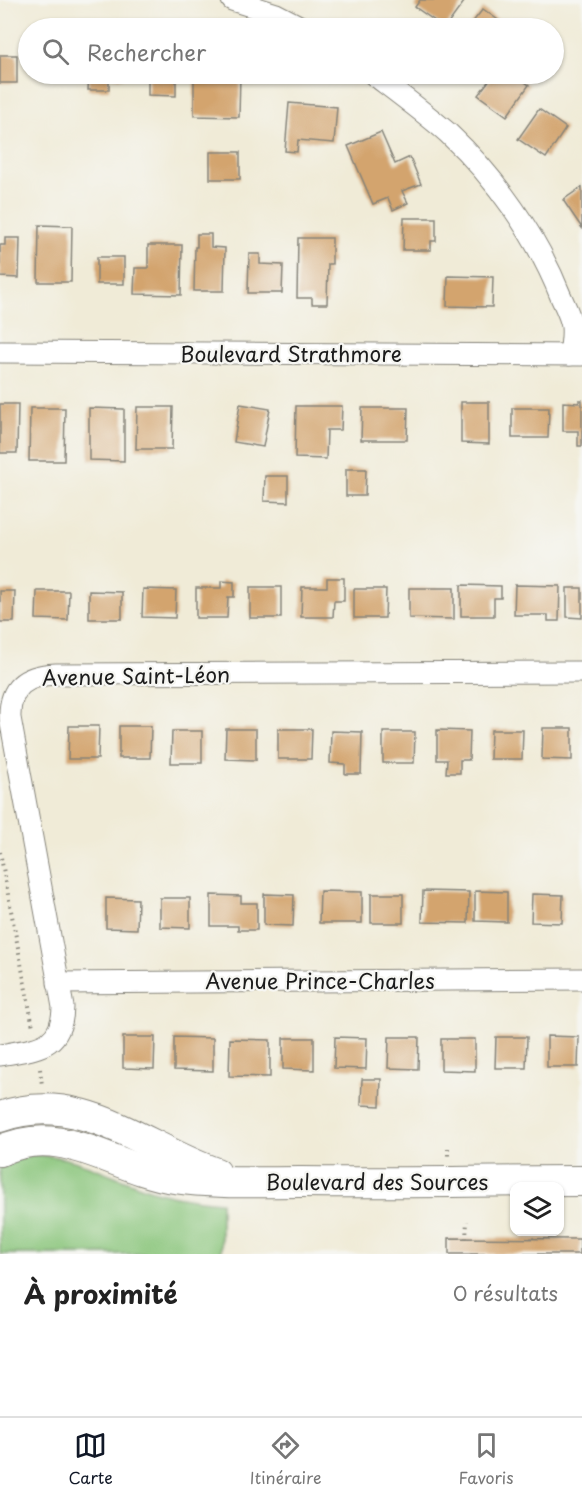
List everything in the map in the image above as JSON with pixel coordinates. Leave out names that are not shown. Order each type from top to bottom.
[{"type":"main road","points":[[0,1117],[35,1108],[79,1114],[139,1137],[196,1166],[245,1181]]},
{"type":"main road","name":"Boulevard des Sources","points":[[0,1151],[17,1144],[44,1140],[81,1147],[135,1168],[171,1178],[193,1181],[582,1181]]},
{"type":"street","points":[[232,0],[284,18]]},
{"type":"street","points":[[386,84],[448,134],[487,176],[522,221],[555,282],[565,306],[572,326],[576,355]]},
{"type":"street","name":"Boulevard Strathmore","points":[[0,352],[576,355]]},
{"type":"street","name":"Avenue Saint-Léon","points":[[0,1055],[37,1047],[53,1040],[58,1033],[63,1016],[10,718],[11,704],[22,683],[40,675],[68,674],[582,672]]},
{"type":"street","name":"Avenue Prince-Charles","points":[[58,983],[582,979]]},
{"type":"path","points":[[0,852],[34,1030]]},
{"type":"path","points":[[23,973],[31,972]]},
{"type":"path","points":[[39,1061],[44,1095]]},
{"type":"path","points":[[466,1239],[467,1221]]},
{"type":"green space","points":[[32,1155],[75,1161],[162,1193],[221,1202],[221,1254],[0,1254],[0,1168]]},
{"type":"building","points":[[420,0],[461,0],[464,2],[452,18],[431,18],[415,7]]},
{"type":"building","points":[[483,9],[495,18],[476,18]]},
{"type":"building","points":[[0,55],[17,55],[17,83],[0,83]]},
{"type":"building","points":[[88,84],[109,84],[109,90],[88,90]]},
{"type":"building","points":[[148,84],[176,84],[176,96],[148,95]]},
{"type":"building","points":[[194,84],[240,84],[239,117],[194,116]]},
{"type":"building","points":[[486,84],[529,85],[507,116],[478,95]]},
{"type":"building","points":[[289,103],[337,107],[334,143],[298,140],[297,152],[285,151]]},
{"type":"building","points":[[539,109],[566,128],[546,158],[518,139]]},
{"type":"building","points":[[381,132],[395,164],[410,157],[421,184],[402,191],[408,203],[393,210],[388,198],[373,204],[348,146]]},
{"type":"building","points":[[210,152],[240,152],[240,179],[210,179]]},
{"type":"building","points":[[582,187],[582,228],[563,200]]},
{"type":"building","points":[[404,218],[436,218],[436,241],[431,241],[431,250],[403,250]]},
{"type":"building","points":[[39,225],[72,226],[71,282],[38,282]]},
{"type":"building","points":[[197,234],[211,234],[211,247],[225,248],[224,291],[194,291]]},
{"type":"building","points":[[5,238],[20,238],[19,278],[0,277],[0,245],[5,245]]},
{"type":"building","points":[[298,238],[332,238],[332,264],[328,264],[327,304],[312,304],[312,298],[297,298]]},
{"type":"building","points":[[148,245],[182,245],[181,295],[134,294],[135,268],[148,268]]},
{"type":"building","points":[[249,254],[260,254],[260,264],[283,265],[282,293],[248,293]]},
{"type":"building","points":[[97,257],[124,257],[124,284],[97,284]]},
{"type":"building","points":[[448,276],[493,277],[492,307],[447,306]]},
{"type":"building","points":[[579,400],[582,400],[582,446],[578,446],[578,431],[563,431],[563,402],[579,403]]},
{"type":"building","points":[[461,402],[489,402],[489,444],[461,443]]},
{"type":"building","points":[[0,404],[18,404],[17,453],[0,453]]},
{"type":"building","points":[[240,404],[270,409],[263,447],[234,442]]},
{"type":"building","points":[[296,406],[342,406],[341,430],[327,430],[326,459],[295,458]]},
{"type":"building","points":[[137,407],[173,407],[172,449],[136,449]]},
{"type":"building","points":[[30,408],[65,408],[64,461],[29,461]]},
{"type":"building","points":[[89,408],[124,409],[124,461],[89,460]]},
{"type":"building","points":[[362,408],[408,408],[407,440],[361,440]]},
{"type":"building","points":[[512,408],[549,408],[548,438],[512,438]]},
{"type":"building","points":[[346,469],[366,469],[365,496],[346,496]]},
{"type":"building","points":[[265,476],[288,476],[288,502],[264,501]]},
{"type":"building","points":[[327,578],[344,578],[344,601],[334,601],[333,617],[301,617],[302,587],[327,587]]},
{"type":"building","points":[[221,581],[234,582],[234,597],[228,597],[227,618],[196,618],[196,588],[221,588]]},
{"type":"building","points":[[461,585],[501,586],[501,598],[494,598],[494,616],[461,616]]},
{"type":"building","points":[[515,585],[560,586],[559,621],[548,621],[548,615],[514,615]]},
{"type":"building","points":[[250,587],[281,587],[281,618],[250,618]]},
{"type":"building","points":[[409,588],[454,588],[454,619],[409,618]]},
{"type":"building","points":[[567,588],[582,588],[582,618],[567,617]]},
{"type":"building","points":[[143,589],[176,590],[175,618],[142,617]]},
{"type":"building","points":[[354,589],[386,589],[385,618],[354,618]]},
{"type":"building","points":[[0,591],[15,591],[14,622],[0,622]]},
{"type":"building","points":[[37,591],[69,591],[68,620],[36,619]]},
{"type":"building","points":[[89,591],[122,592],[122,619],[89,619]]},
{"type":"building","points":[[69,726],[99,726],[98,759],[68,759]]},
{"type":"building","points":[[119,726],[151,726],[150,758],[119,758]]},
{"type":"building","points":[[543,728],[572,728],[572,760],[542,759]]},
{"type":"building","points":[[226,729],[256,729],[256,760],[225,759]]},
{"type":"building","points":[[278,729],[312,729],[311,759],[278,759]]},
{"type":"building","points":[[437,730],[470,731],[469,760],[460,760],[460,773],[446,773],[447,760],[437,760]]},
{"type":"building","points":[[491,730],[523,730],[522,759],[490,759]]},
{"type":"building","points":[[172,731],[202,731],[202,763],[171,763]]},
{"type":"building","points":[[331,731],[362,732],[361,774],[345,774],[345,764],[330,763]]},
{"type":"building","points":[[383,732],[415,732],[414,763],[383,763]]},
{"type":"building","points":[[320,891],[362,892],[362,923],[319,923]]},
{"type":"building","points":[[423,891],[469,892],[468,923],[422,922]]},
{"type":"building","points":[[475,891],[507,892],[507,922],[475,921]]},
{"type":"building","points":[[264,894],[294,895],[293,926],[264,925]]},
{"type":"building","points":[[371,894],[403,894],[403,923],[371,923]]},
{"type":"building","points":[[532,894],[563,895],[562,923],[531,922]]},
{"type":"building","points":[[211,895],[241,896],[241,903],[257,903],[257,930],[238,930],[238,926],[211,926]]},
{"type":"building","points":[[106,898],[138,899],[137,929],[106,928]]},
{"type":"building","points":[[160,898],[190,898],[190,928],[160,927]]},
{"type":"building","points":[[547,1036],[579,1037],[578,1067],[547,1067]]},
{"type":"building","points":[[123,1037],[155,1037],[154,1069],[123,1068]]},
{"type":"building","points":[[174,1037],[213,1038],[213,1071],[174,1070]]},
{"type":"building","points":[[335,1037],[367,1038],[366,1069],[334,1068]]},
{"type":"building","points":[[389,1037],[419,1037],[418,1069],[388,1068]]},
{"type":"building","points":[[496,1037],[527,1037],[526,1068],[495,1068]]},
{"type":"building","points":[[283,1038],[314,1038],[314,1070],[283,1069]]},
{"type":"building","points":[[230,1039],[270,1040],[270,1077],[229,1076]]},
{"type":"building","points":[[441,1039],[475,1039],[475,1071],[441,1070]]},
{"type":"building","points":[[362,1079],[381,1079],[380,1106],[361,1105]]},
{"type":"building","points":[[449,1238],[580,1239],[580,1254],[449,1254]]}]
